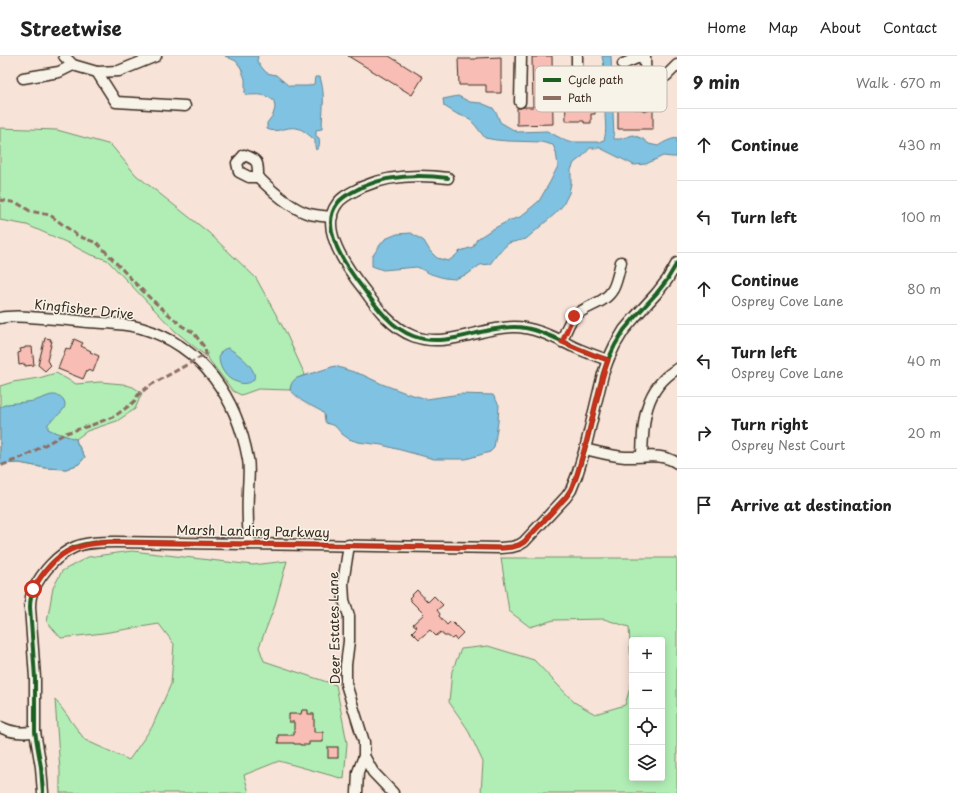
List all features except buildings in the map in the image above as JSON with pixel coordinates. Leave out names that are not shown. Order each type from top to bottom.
[{"type":"street","points":[[23,78],[59,72],[68,59],[97,72],[119,71],[134,60],[156,56]]},
{"type":"street","points":[[520,56],[520,102]]},
{"type":"street","points":[[623,64],[642,56]]},
{"type":"street","points":[[645,56],[645,66]]},
{"type":"street","points":[[667,75],[677,64],[672,56]]},
{"type":"street","points":[[97,72],[116,102],[185,106]]},
{"type":"street","points":[[448,178],[418,175],[392,178],[371,183],[350,193],[341,200],[337,204],[332,217],[333,237],[336,246],[340,255],[361,286],[374,304],[395,325],[413,336],[426,340],[443,340],[498,328],[522,328],[538,331],[608,360],[624,330],[676,269]]},
{"type":"street","points":[[258,177],[266,186],[293,207],[310,214],[332,217]]},
{"type":"street","points":[[562,342],[574,316],[602,301],[611,292],[614,287],[621,262]]},
{"type":"street","name":"Kingfisher Drive","points":[[0,318],[19,316],[123,324],[156,333],[171,341],[197,359],[219,384],[228,399],[243,440],[249,468],[247,494],[249,544]]},
{"type":"street","name":"Marsh Landing Parkway","points":[[43,793],[34,716],[35,678],[30,607],[31,596],[33,589],[46,569],[65,552],[75,547],[100,542],[502,548],[519,545],[529,537],[571,490],[585,449],[603,374],[608,360]]},
{"type":"street","points":[[642,456],[642,434],[645,417],[652,394],[660,383],[670,373],[677,369]]},
{"type":"street","points":[[585,449],[626,457],[660,456],[677,463]]},
{"type":"street","name":"Deer Estates Lane","points":[[348,545],[343,582],[344,600],[349,616],[346,684],[364,742],[364,756],[358,772],[357,793]]},
{"type":"street","points":[[0,727],[12,732],[35,732]]},
{"type":"street","name":"Deer Estates Lane","points":[[364,756],[374,772],[392,793]]},
{"type":"green space","points":[[0,128],[57,130],[111,145],[136,175],[208,232],[256,278],[285,331],[305,375],[295,380],[290,390],[258,389],[241,395],[233,391],[207,357],[175,331],[107,260],[89,254],[27,225],[0,220]]},
{"type":"green space","points":[[56,373],[76,384],[100,382],[123,384],[133,387],[142,393],[135,409],[117,421],[87,431],[76,439],[85,457],[79,464],[66,469],[46,468],[19,463],[0,464],[0,386]]},
{"type":"green space","points":[[132,551],[253,565],[287,561],[274,608],[259,647],[264,661],[336,685],[347,743],[344,779],[279,761],[244,775],[249,793],[60,793],[55,699],[85,740],[129,760],[152,727],[171,684],[174,644],[159,624],[61,638],[47,622],[53,588],[62,571],[88,557]]},
{"type":"green space","points":[[501,558],[677,558],[677,793],[481,793],[483,762],[467,728],[449,702],[452,671],[461,649],[488,646],[534,660],[574,702],[595,714],[625,705],[629,691],[629,781],[665,781],[665,637],[630,637],[629,627],[604,619],[554,620],[530,627],[509,611]]},
{"type":"water","points":[[225,56],[258,56],[257,61],[267,73],[276,75],[289,86],[308,86],[314,84],[315,77],[320,77],[323,90],[322,129],[316,130],[316,136],[319,138],[320,142],[316,150],[315,140],[304,131],[292,128],[274,131],[267,129],[267,123],[273,115],[275,108],[274,101],[264,96],[246,95],[245,79],[241,68],[236,61]]},
{"type":"water","points":[[602,56],[611,56],[611,66],[603,66]]},
{"type":"water","points":[[458,96],[470,102],[481,103],[493,108],[500,122],[517,132],[547,131],[568,142],[598,142],[604,140],[606,130],[605,112],[613,112],[614,139],[620,139],[633,135],[643,139],[649,144],[658,146],[677,138],[677,157],[663,156],[646,164],[634,165],[600,148],[590,148],[574,163],[571,170],[569,193],[563,205],[556,213],[526,239],[509,243],[499,252],[490,264],[480,265],[468,274],[455,279],[444,278],[431,274],[417,267],[383,270],[372,266],[372,257],[385,239],[397,234],[411,233],[424,241],[430,251],[437,258],[448,261],[460,251],[473,247],[477,239],[491,230],[508,221],[520,217],[539,201],[558,166],[556,152],[553,145],[541,142],[508,141],[485,138],[468,118],[457,114],[444,106],[443,99]]},
{"type":"water","points":[[228,348],[235,352],[251,367],[254,378],[251,382],[244,384],[234,381],[223,371],[219,357],[223,350]]},
{"type":"water","points":[[335,366],[363,375],[406,393],[427,399],[460,394],[493,395],[499,405],[494,448],[490,452],[466,459],[434,459],[382,445],[358,442],[349,439],[335,426],[326,423],[324,414],[321,411],[302,401],[290,390],[292,383],[297,378]]},
{"type":"water","points":[[51,395],[62,398],[65,403],[65,407],[50,421],[48,424],[48,429],[76,439],[85,457],[79,464],[66,469],[46,468],[19,463],[0,464],[0,407],[7,404],[34,401]]},
{"type":"marked path","points":[[0,200],[17,203],[30,211],[50,215],[78,236],[97,243],[151,299],[182,326],[193,332],[205,348],[206,354],[149,386],[138,395],[134,402],[115,416],[66,433],[25,456],[0,466]]},
{"type":"cycle path","points":[[448,178],[404,176],[383,180],[351,192],[337,204],[332,214],[331,225],[333,237],[344,261],[380,311],[398,328],[413,336],[425,339],[450,339],[489,330],[522,327],[545,334],[582,351],[608,360]]},
{"type":"cycle path","points":[[43,793],[41,767],[35,732],[35,678],[30,605],[32,593],[37,583],[56,559],[68,550],[80,545],[105,542],[501,548],[519,545],[524,542],[571,490],[585,449],[603,374],[615,345],[624,330],[667,280],[677,263]]},
{"type":"route","points":[[33,589],[46,569],[65,552],[75,547],[100,542],[502,548],[519,545],[531,535],[571,490],[585,449],[603,374],[608,360],[562,342],[574,316]]}]
